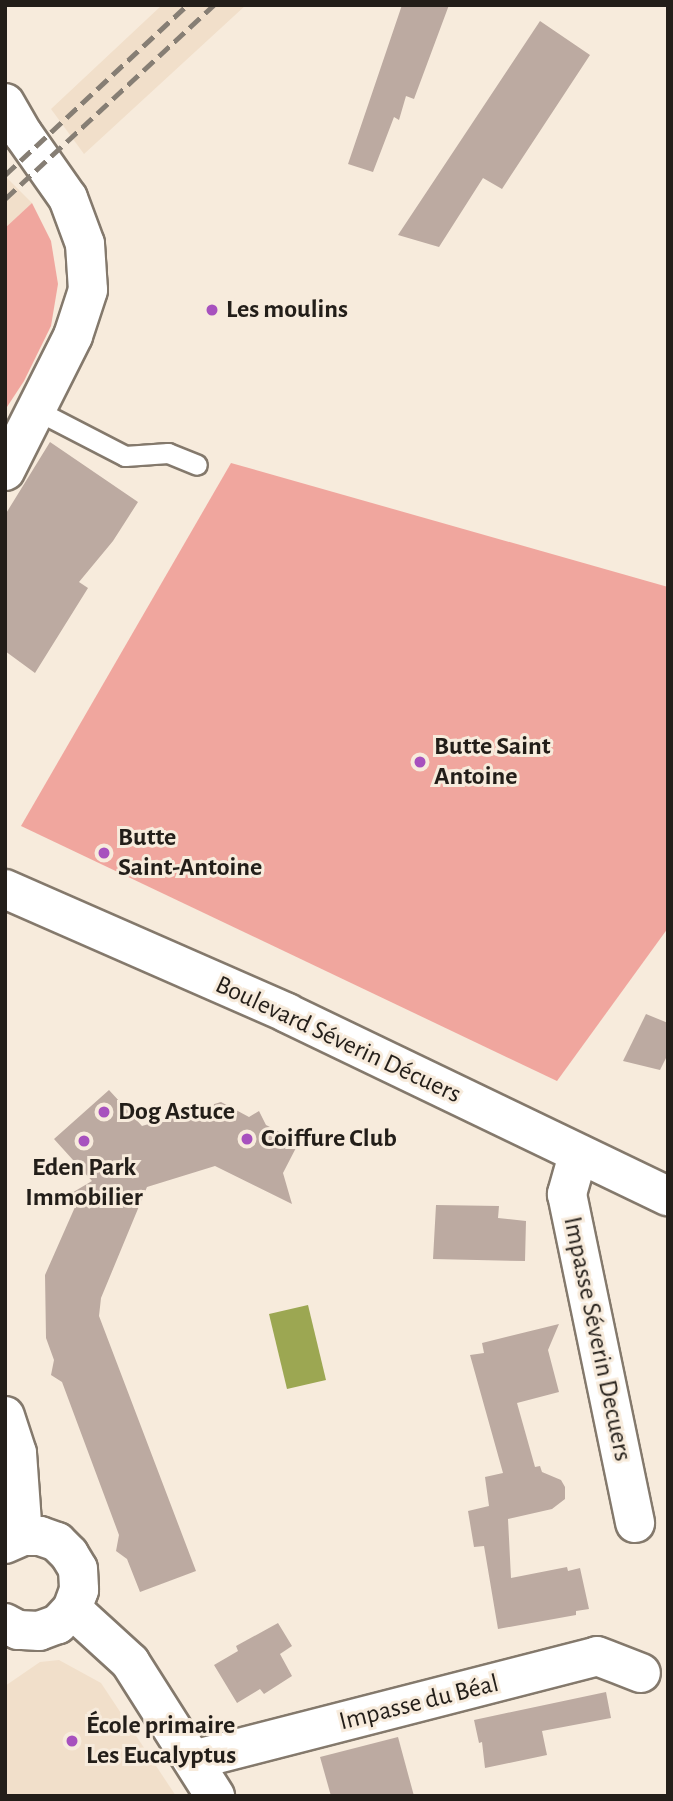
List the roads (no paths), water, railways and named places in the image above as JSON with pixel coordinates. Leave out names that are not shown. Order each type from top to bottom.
[{"type":"street","points":[[5,471],[38,411],[73,336],[88,290],[85,244],[68,198],[6,107]]},
{"type":"street","name":"Boulevard Séverin Décuers","points":[[5,889],[287,1013],[668,1196]]},
{"type":"street","name":"Impasse Séverin Decuers","points":[[578,1155],[566,1194],[635,1523]]},
{"type":"street","points":[[5,1416],[16,1453],[14,1540],[40,1536],[57,1542],[69,1554],[78,1569],[79,1590],[72,1609],[58,1624],[39,1631],[10,1632]]},
{"type":"street","points":[[72,1609],[130,1662],[215,1796]]},
{"type":"street","name":"Impasse du Béal","points":[[193,1760],[597,1656],[641,1673]]},
{"type":"lane","points":[[38,411],[125,456],[168,453],[197,465]]},
{"type":"railway","points":[[5,175],[187,5]]},
{"type":"railway","points":[[5,199],[214,5]]},
{"type":"place","name":"Les moulins","points":[[212,310]]},
{"type":"place","name":"Butte Saint Antoine","points":[[420,762]]},
{"type":"place","name":"Butte Saint-Antoine","points":[[104,853]]},
{"type":"place","name":"Dog Astuce","points":[[104,1112]]},
{"type":"place","name":"Coiffure Club","points":[[247,1139]]},
{"type":"place","name":"Eden Park Immobilier","points":[[84,1141]]},
{"type":"place","name":"École primaire Les Eucalyptus","points":[[72,1741]]}]
